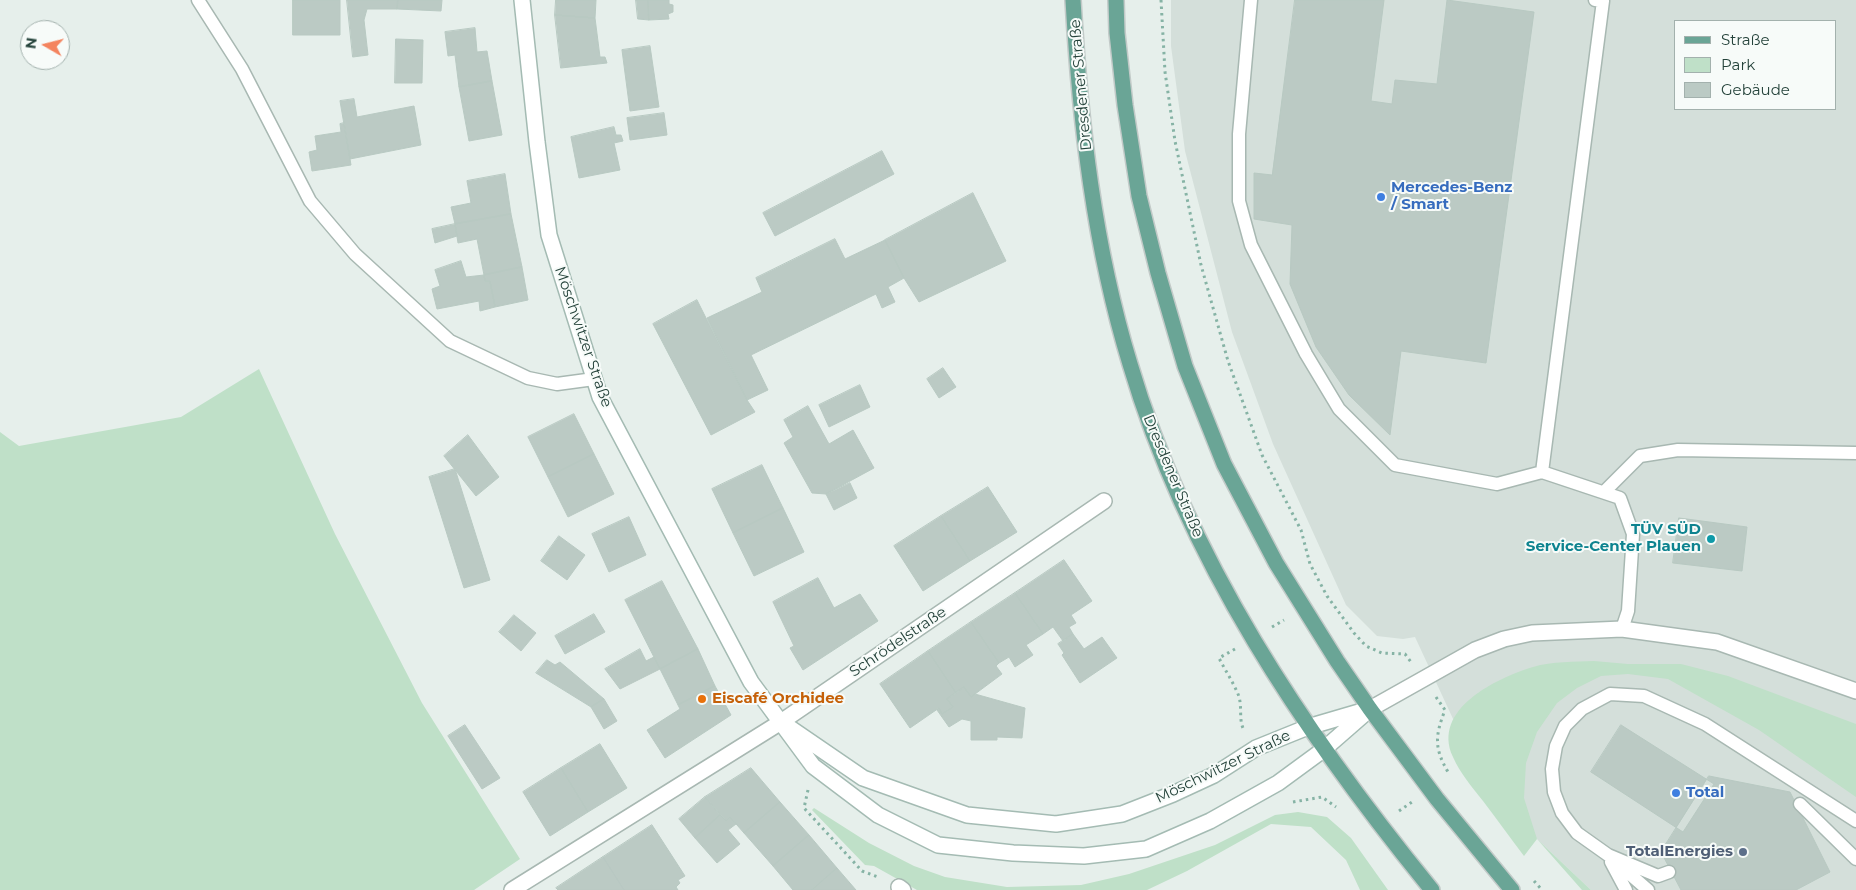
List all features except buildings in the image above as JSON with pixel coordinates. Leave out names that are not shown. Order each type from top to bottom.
[{"type":"main road","name":"Möschwitzer Straße","points":[[522,0],[549,235],[600,397],[751,682],[813,766],[878,815],[938,845],[1013,853],[1084,856],[1146,849],[1210,821],[1265,790],[1323,750],[1370,709]]},
{"type":"main road","name":"Dresdener Straße","points":[[1073,0],[1076,60],[1084,139],[1095,213],[1109,285],[1130,365],[1157,444],[1190,522],[1249,633],[1323,750],[1380,826],[1432,890]]},
{"type":"main road","points":[[1116,0],[1117,33],[1124,96],[1139,196],[1158,273],[1185,366],[1224,464],[1276,562],[1370,709],[1430,789],[1512,890]]},
{"type":"main road","name":"Schrödelstraße","points":[[512,890],[781,722],[1104,501]]},
{"type":"main road","points":[[1370,709],[1475,650],[1504,639],[1532,634],[1622,629],[1717,642],[1856,691]]},
{"type":"main road","name":"Möschwitzer Straße","points":[[781,722],[863,778],[967,815],[1056,824],[1122,814],[1214,775],[1256,748],[1308,727],[1370,709]]},
{"type":"lane","points":[[198,0],[242,69],[310,201],[355,254],[450,341],[528,378],[557,384],[594,379]]},
{"type":"lane","points":[[1251,0],[1239,134],[1239,202],[1250,245],[1306,354],[1339,409],[1395,465],[1497,484],[1542,472],[1620,498],[1633,534],[1628,611],[1622,629]]},
{"type":"lane","points":[[1542,472],[1604,1],[1595,0]]},
{"type":"lane","points":[[1604,492],[1640,456],[1678,450],[1856,453]]},
{"type":"lane","points":[[1648,890],[1608,855],[1577,833],[1562,813],[1554,792],[1552,769],[1556,746],[1566,726],[1582,709],[1610,694],[1644,696],[1706,724],[1856,821]]},
{"type":"lane","points":[[1800,804],[1856,859]]},
{"type":"lane","points":[[1608,855],[1658,876],[1669,872]]},
{"type":"lane","points":[[1608,855],[1626,890]]},
{"type":"path","points":[[1161,0],[1165,72],[1175,141],[1200,265],[1228,361],[1262,455],[1301,530],[1310,564],[1327,596],[1366,646],[1382,653],[1405,654]]},
{"type":"path","points":[[1219,658],[1238,695],[1242,710],[1241,724]]},
{"type":"path","points":[[1380,826],[1449,773],[1441,760],[1438,747],[1437,730],[1445,710]]},
{"type":"path","points":[[813,766],[804,808],[862,871],[901,888]]},
{"type":"path","points":[[1289,802],[1322,798],[1342,810]]},
{"type":"path","points":[[1530,875],[1542,890]]},
{"type":"shaded area","points":[[1171,0],[1856,0],[1856,890],[1591,890],[1537,839],[1474,764],[1415,637],[1403,639],[1377,636],[1346,605],[1273,444],[1232,332],[1185,151],[1171,46]]},
{"type":"green space","points":[[259,369],[335,534],[422,703],[520,859],[474,890],[0,890],[0,432],[19,446],[181,417]]},
{"type":"green space","points":[[1594,661],[1628,664],[1681,664],[1728,676],[1856,724],[1856,797],[1759,730],[1668,679],[1628,674],[1601,676],[1577,688],[1557,703],[1537,732],[1526,763],[1524,798],[1537,839],[1524,856],[1463,774],[1453,757],[1449,740],[1451,724],[1459,710],[1471,698],[1502,679],[1518,672],[1540,665],[1564,662]]},
{"type":"green space","points":[[814,808],[869,843],[914,866],[945,877],[1007,887],[1081,885],[1129,874],[1215,845],[1275,815],[1298,812],[1327,817],[1351,838],[1388,890],[1360,890],[1346,860],[1311,827],[1271,824],[1187,871],[1147,890],[917,890],[874,866],[865,865],[812,810]]},
{"type":"green space","points":[[1537,839],[1591,890],[1582,890]]},
{"type":"place","name":"Mercedes-Benz / Smart","points":[[1381,197]]},
{"type":"place","name":"TÜV SÜD Service-Center Plauen","points":[[1711,539]]},
{"type":"place","name":"Eiscafé Orchidee","points":[[702,699]]},
{"type":"place","name":"Total","points":[[1676,793]]},
{"type":"place","name":"TotalEnergies","points":[[1743,852]]}]
